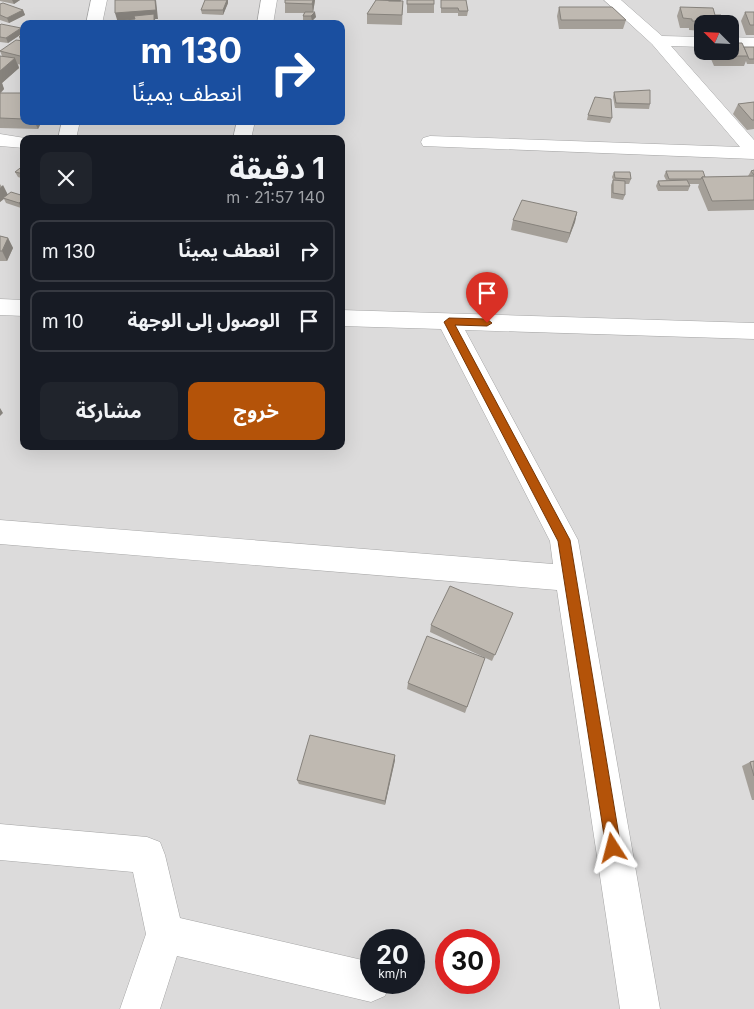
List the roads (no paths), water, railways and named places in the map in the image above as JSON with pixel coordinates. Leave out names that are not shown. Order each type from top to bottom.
[{"type":"street","points":[[95,20],[99,0]]},
{"type":"street","points":[[266,20],[269,0]]},
{"type":"street","points":[[612,0],[658,41],[754,152]]},
{"type":"street","points":[[658,41],[694,42]]},
{"type":"street","points":[[739,42],[754,43]]},
{"type":"street","points":[[0,140],[20,142]]},
{"type":"street","points":[[430,142],[754,152]]},
{"type":"street","points":[[0,307],[20,308]]},
{"type":"street","points":[[345,318],[754,331]]},
{"type":"street","points":[[449,322],[564,540],[640,1009]]},
{"type":"street","points":[[0,532],[570,578]]},
{"type":"street","points":[[0,842],[147,855],[165,934],[140,1009]]},
{"type":"street","points":[[165,934],[360,979]]}]
